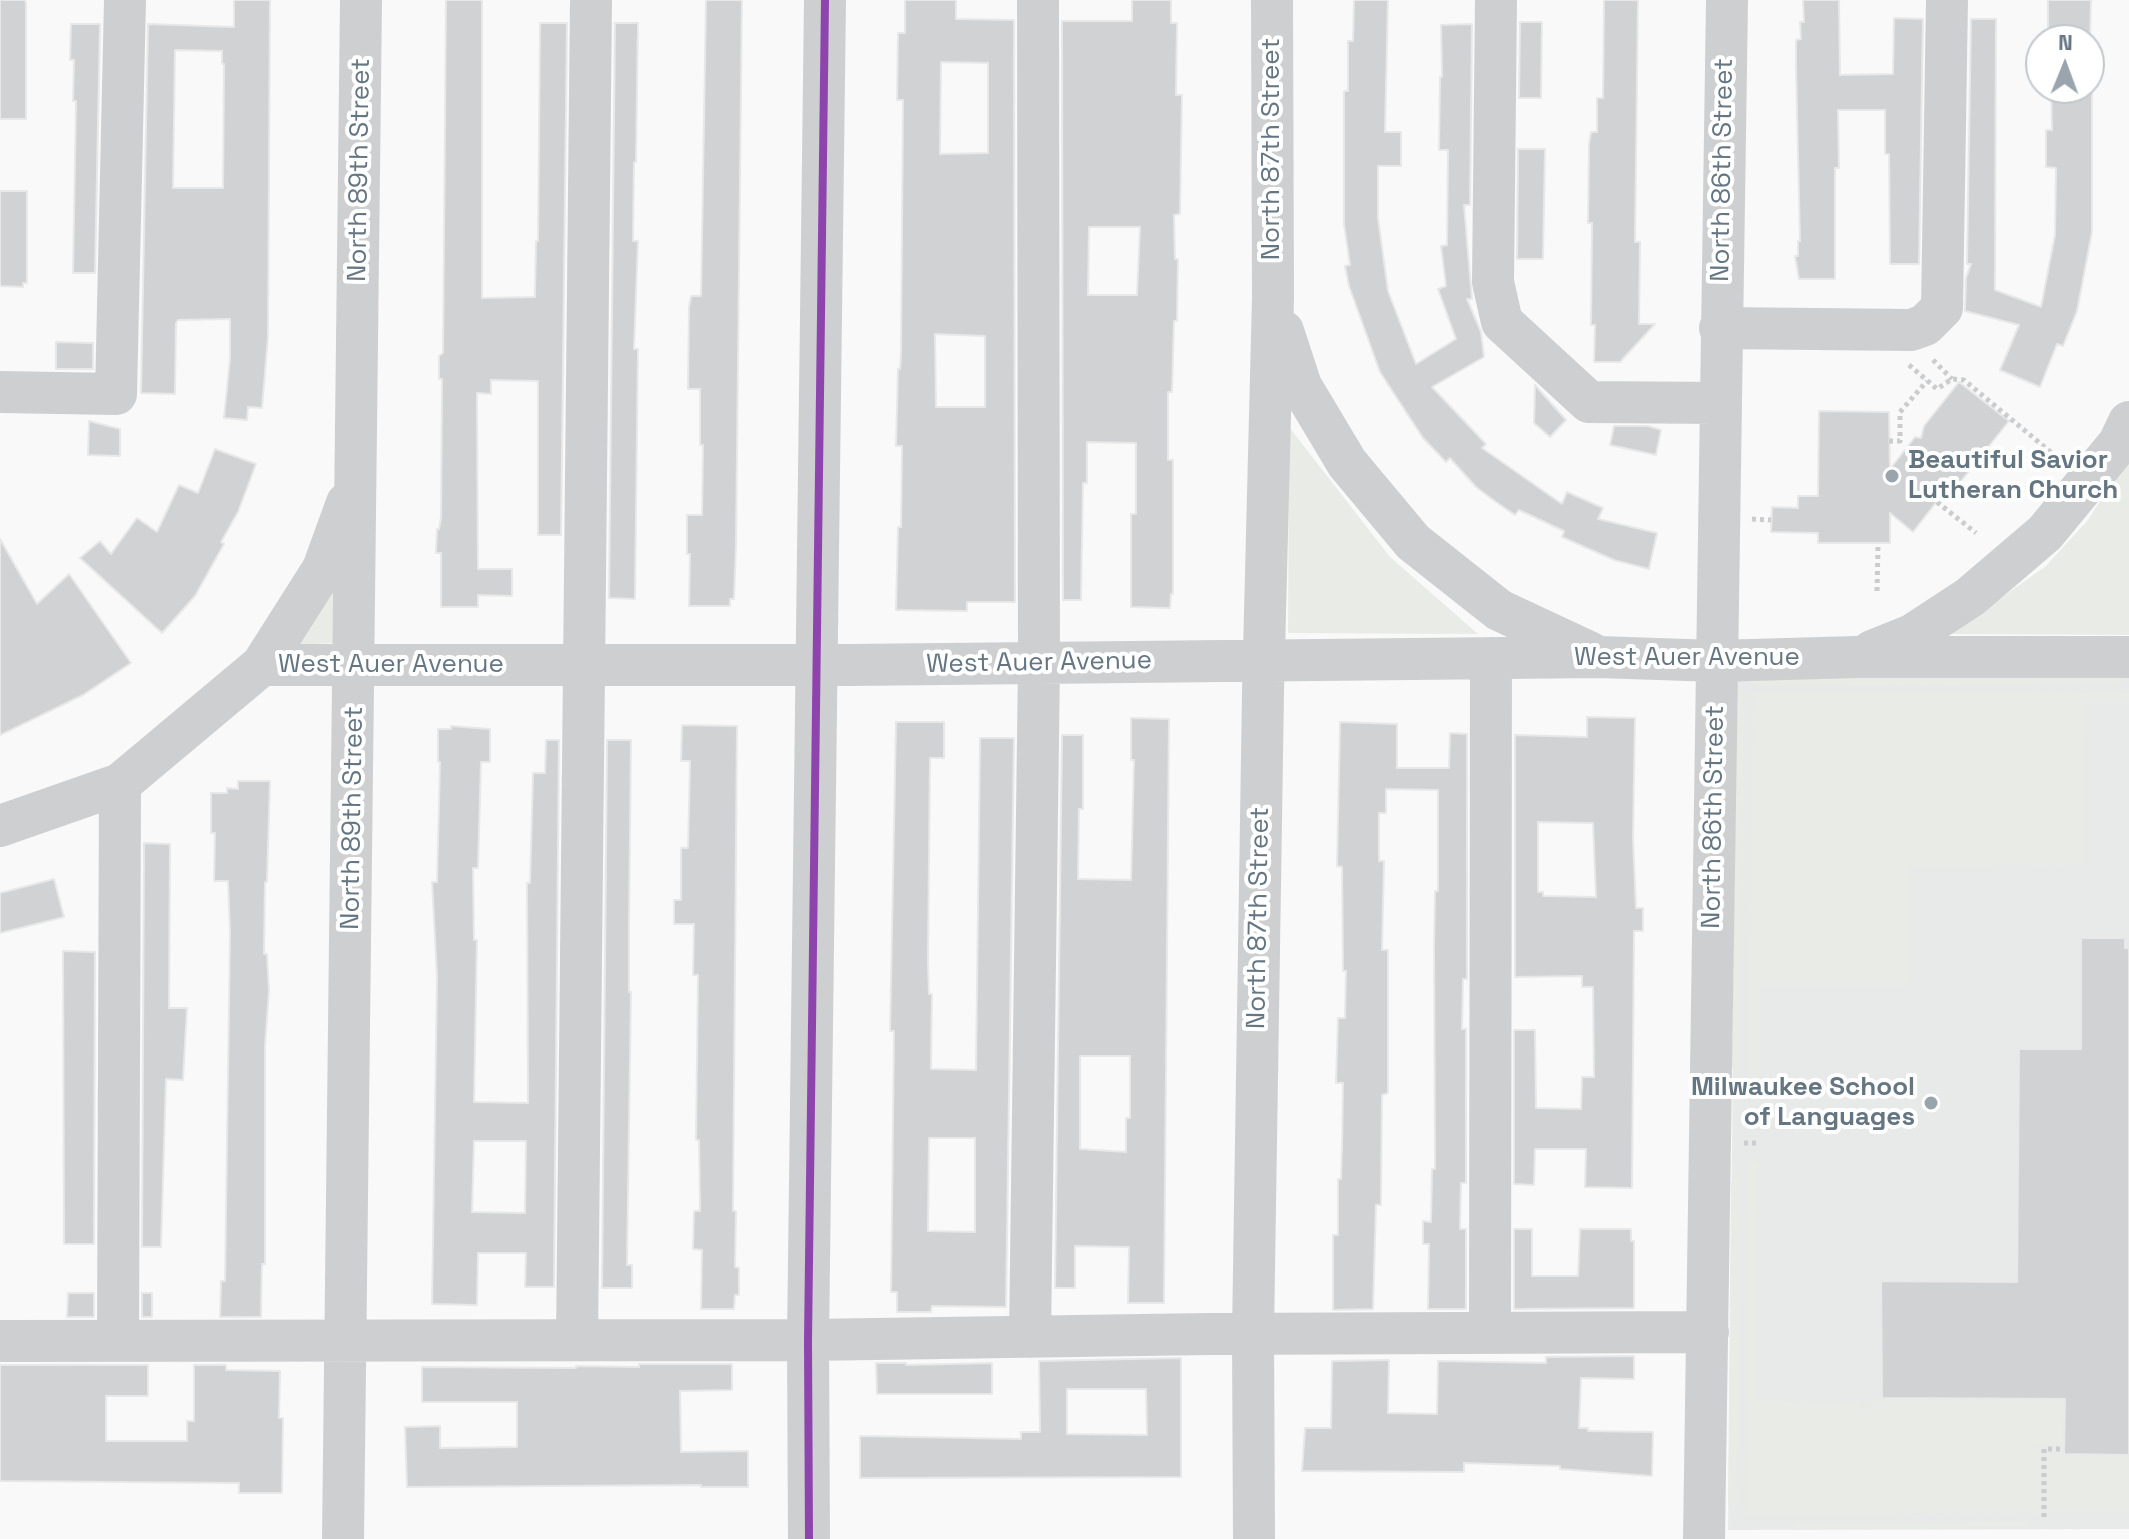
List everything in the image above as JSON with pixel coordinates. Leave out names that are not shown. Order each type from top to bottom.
[{"type":"street","points":[[0,392],[116,394],[125,0]]},
{"type":"street","name":"North 89th Street","points":[[343,1539],[361,0]]},
{"type":"street","points":[[577,1340],[591,0]]},
{"type":"street","points":[[809,1539],[808,1340],[825,0]]},
{"type":"street","points":[[1030,1337],[1039,664],[1038,0]]},
{"type":"street","name":"North 87th Street","points":[[1254,1539],[1253,1334],[1263,660],[1273,297],[1272,0]]},
{"type":"street","points":[[1496,0],[1493,282],[1502,322],[1589,402],[1719,403]]},
{"type":"street","name":"North 86th Street","points":[[1704,1539],[1727,0]]},
{"type":"street","points":[[1720,328],[1911,330],[1925,325],[1942,308],[1947,0]]},
{"type":"street","name":"North 87th Street","points":[[1273,297],[1301,386],[1347,463],[1413,542],[1499,610],[1599,657]]},
{"type":"street","points":[[1856,657],[1912,635],[1970,597],[2045,533],[2119,443],[2129,422]]},
{"type":"street","points":[[262,665],[323,569],[357,476]]},
{"type":"street","name":"West Auer Avenue","points":[[0,826],[120,784],[262,665],[2129,657]]},
{"type":"street","points":[[1490,1333],[1491,658]]},
{"type":"street","points":[[118,1341],[120,784]]},
{"type":"street","points":[[0,1341],[808,1340],[1708,1332]]},
{"type":"path","points":[[1903,330],[1905,362],[1927,381],[1937,389],[1952,379],[1964,380],[2053,454]]},
{"type":"path","points":[[1889,441],[1900,441],[1900,412],[1927,381]]},
{"type":"path","points":[[1937,502],[1976,533]]},
{"type":"path","points":[[1750,519],[1771,520]]},
{"type":"path","points":[[1877,591],[1878,547]]},
{"type":"path","points":[[1744,1112],[1760,1112]]},
{"type":"path","points":[[1743,1143],[1759,1143]]},
{"type":"path","points":[[2044,1517],[2044,1449],[2064,1449]]},
{"type":"shaded area","points":[[1289,427],[1390,557],[1478,634],[1288,633]]},
{"type":"shaded area","points":[[2129,455],[2129,635],[1950,634],[2046,566],[2088,520]]},
{"type":"shaded area","points":[[336,568],[333,643],[296,645]]},
{"type":"shaded area","name":"Milwaukee School of Languages","points":[[2129,674],[2129,1529],[1728,1530],[1737,677]]},
{"type":"shaded area","points":[[2122,676],[2121,684],[1754,686],[1754,678]]},
{"type":"shaded area","points":[[2129,693],[2129,703],[2083,703],[2082,865],[1909,866],[1909,985],[1760,985],[1760,1088],[1749,1091],[1753,694]]},
{"type":"shaded area","points":[[1744,694],[1742,1075],[1732,1068],[1737,698]]},
{"type":"shaded area","points":[[1748,1161],[1759,1163],[1756,1400],[1856,1402],[1866,1413],[1873,1402],[1882,1398],[2065,1399],[2064,1444],[2035,1444],[2035,1454],[2041,1454],[2040,1513],[1745,1514]]},
{"type":"shaded area","points":[[1740,1175],[1737,1506],[1728,1506],[1731,1182]]},
{"type":"shaded area","points":[[2048,1454],[2129,1455],[2129,1512],[2048,1513]]},
{"type":"shaded area","points":[[2030,1521],[2030,1527],[1793,1529],[1795,1522]]},
{"type":"building","points":[[0,0],[25,0],[26,3],[26,119],[0,119]]},
{"type":"building","points":[[234,0],[270,0],[268,337],[262,408],[248,407],[247,420],[224,418],[230,319],[178,320],[175,394],[141,393],[148,24],[234,27]],"holes":[[[175,50],[222,51],[223,188],[173,188]]]},
{"type":"building","points":[[446,0],[482,0],[482,298],[535,297],[540,23],[567,23],[561,535],[538,535],[538,381],[491,380],[491,394],[477,393],[478,569],[512,569],[512,596],[478,595],[478,607],[441,607],[441,553],[436,553],[441,517],[442,379],[439,379],[439,356],[443,353]]},
{"type":"building","points":[[706,0],[742,0],[736,546],[734,599],[730,599],[730,606],[689,606],[687,515],[702,515],[700,389],[688,389],[689,307],[691,296],[701,296]]},
{"type":"building","points":[[905,0],[956,0],[956,19],[1014,20],[1015,602],[967,602],[967,611],[896,610],[902,446],[896,446],[901,353],[903,100],[897,100],[898,33],[905,33]],"holes":[[[941,62],[988,63],[988,153],[940,154]],[[935,334],[985,336],[985,407],[936,407]]]},
{"type":"building","points":[[1132,0],[1171,0],[1171,23],[1177,23],[1176,95],[1182,95],[1180,214],[1174,215],[1175,259],[1178,259],[1177,321],[1174,321],[1172,392],[1168,392],[1168,460],[1173,460],[1173,594],[1170,608],[1131,607],[1131,514],[1136,514],[1136,443],[1087,442],[1087,483],[1083,483],[1081,600],[1063,600],[1062,21],[1132,21]],"holes":[[[1089,227],[1140,227],[1137,295],[1088,295]]]},
{"type":"building","points":[[1354,0],[1388,0],[1385,132],[1401,132],[1401,166],[1378,166],[1378,218],[1388,291],[1416,364],[1456,339],[1438,289],[1446,286],[1441,246],[1447,245],[1448,150],[1439,150],[1441,25],[1472,24],[1470,205],[1464,205],[1472,299],[1467,299],[1481,332],[1484,357],[1432,387],[1486,444],[1482,448],[1562,504],[1567,492],[1603,508],[1598,519],[1657,533],[1649,569],[1614,560],[1562,537],[1564,531],[1519,510],[1515,515],[1496,502],[1476,487],[1450,458],[1446,462],[1423,438],[1380,372],[1349,286],[1345,266],[1350,265],[1344,224],[1344,91],[1348,91],[1348,41],[1353,41]]},
{"type":"building","points":[[1604,0],[1638,0],[1635,242],[1640,242],[1639,324],[1655,324],[1620,362],[1594,362],[1595,325],[1591,325],[1589,144],[1591,132],[1597,132],[1597,98],[1603,98]]},
{"type":"building","points":[[1803,0],[1839,0],[1840,75],[1893,74],[1894,18],[1923,19],[1919,264],[1890,264],[1889,154],[1885,154],[1885,110],[1838,110],[1835,279],[1799,279],[1795,256],[1798,256],[1800,241],[1796,40],[1801,39],[1800,22],[1804,22]]},
{"type":"building","points":[[2048,0],[2091,0],[2090,24],[2048,24]]},
{"type":"building","points":[[1971,19],[1996,19],[1995,290],[2041,307],[2055,235],[2056,168],[2046,167],[2046,130],[2052,130],[2051,104],[2092,104],[2092,232],[2077,311],[2063,346],[2057,344],[2040,387],[2000,370],[2019,325],[1965,311],[1966,278],[1971,264],[1967,264]]},
{"type":"building","points":[[1520,22],[1542,22],[1541,98],[1519,98]]},
{"type":"building","points":[[615,23],[638,23],[633,241],[638,241],[634,349],[638,349],[635,599],[609,598]]},
{"type":"building","points":[[71,24],[100,24],[95,273],[73,273],[76,101],[73,101],[74,60],[70,60]]},
{"type":"building","points":[[1518,149],[1545,149],[1543,259],[1517,259]]},
{"type":"building","points":[[0,191],[27,191],[27,283],[23,283],[23,287],[0,286]]},
{"type":"building","points":[[56,342],[93,343],[93,369],[56,369]]},
{"type":"building","name":"Beautiful Savior Lutheran Church","points":[[1959,382],[2009,421],[1946,500],[1941,496],[1913,532],[1890,513],[1890,543],[1818,543],[1818,533],[1771,532],[1772,507],[1798,508],[1798,496],[1818,496],[1819,411],[1889,412],[1890,469],[1915,437],[1921,438],[1924,426]]},
{"type":"building","points":[[1535,385],[1566,420],[1550,437],[1534,423]]},
{"type":"building","points":[[89,421],[120,429],[120,456],[88,455]]},
{"type":"building","points":[[1614,426],[1648,426],[1661,430],[1656,455],[1610,445]]},
{"type":"building","points":[[215,449],[256,464],[238,512],[221,542],[224,544],[195,596],[162,633],[80,558],[100,541],[111,554],[137,518],[157,532],[179,485],[198,493]]},
{"type":"building","points":[[0,539],[37,604],[69,574],[131,663],[83,695],[0,735]]},
{"type":"building","points":[[1587,717],[1635,718],[1633,839],[1636,908],[1643,908],[1643,931],[1634,931],[1632,1188],[1585,1187],[1586,1149],[1535,1149],[1534,1185],[1514,1184],[1514,1030],[1535,1030],[1536,1108],[1581,1109],[1582,1077],[1594,1077],[1593,987],[1582,987],[1582,976],[1515,977],[1515,735],[1587,737]],"holes":[[[1538,822],[1593,823],[1596,897],[1543,896],[1543,892],[1538,892]]]},
{"type":"building","points":[[1131,718],[1169,719],[1164,1303],[1128,1303],[1129,1247],[1075,1246],[1075,1288],[1055,1288],[1062,735],[1083,735],[1083,809],[1079,809],[1078,879],[1131,880],[1134,760],[1131,760]],"holes":[[[1080,1056],[1130,1056],[1130,1118],[1126,1118],[1126,1152],[1080,1149]]]},
{"type":"building","points":[[896,722],[944,722],[944,758],[930,758],[928,961],[929,994],[932,994],[931,1069],[976,1070],[980,738],[1014,738],[1006,1307],[932,1306],[931,1312],[897,1312],[897,1292],[891,1292],[894,1031],[890,1031]],"holes":[[[929,1138],[975,1138],[975,1232],[928,1231]]]},
{"type":"building","points":[[1340,722],[1397,724],[1397,768],[1449,768],[1450,733],[1467,734],[1467,979],[1463,979],[1462,1029],[1466,1029],[1466,1183],[1461,1183],[1460,1229],[1466,1229],[1466,1309],[1428,1309],[1429,1244],[1423,1244],[1423,1221],[1431,1222],[1432,1169],[1435,1169],[1434,947],[1435,891],[1438,891],[1438,790],[1386,789],[1386,813],[1379,813],[1379,861],[1384,861],[1382,950],[1388,950],[1388,1093],[1382,1095],[1381,1205],[1376,1205],[1373,1309],[1333,1310],[1333,1235],[1338,1235],[1338,1179],[1341,1179],[1342,1146],[1343,1083],[1336,1083],[1338,1018],[1345,1018],[1346,971],[1343,971],[1342,867],[1337,866]]},
{"type":"building","points":[[682,725],[737,726],[733,1211],[736,1211],[735,1267],[739,1268],[739,1295],[735,1295],[734,1309],[701,1309],[702,1250],[693,1249],[694,1211],[700,1211],[699,1140],[696,1140],[698,975],[693,975],[694,924],[674,924],[674,900],[681,900],[681,848],[688,848],[690,761],[681,761]]},
{"type":"building","points":[[451,726],[490,729],[490,762],[481,762],[478,868],[473,868],[474,940],[477,940],[474,1102],[528,1103],[527,883],[530,883],[533,773],[545,773],[546,740],[559,740],[554,1287],[525,1287],[526,1253],[478,1253],[477,1305],[432,1304],[437,977],[432,882],[437,882],[438,729],[451,729]],"holes":[[[474,1141],[526,1141],[525,1213],[472,1212]]]},
{"type":"building","points":[[607,740],[631,740],[627,1265],[632,1265],[632,1288],[602,1288]]},
{"type":"building","points":[[238,781],[270,781],[265,882],[264,954],[267,954],[269,991],[265,1046],[265,1264],[262,1264],[261,1317],[220,1317],[221,1281],[225,1281],[230,932],[228,881],[214,881],[215,833],[211,833],[211,793],[227,793],[227,788],[238,789]]},
{"type":"building","points":[[144,843],[170,844],[169,1008],[187,1008],[183,1080],[166,1079],[161,1247],[142,1247]]},
{"type":"building","points":[[54,879],[64,917],[0,933],[0,893]]},
{"type":"building","points":[[2081,938],[2125,938],[2125,948],[2129,948],[2129,1455],[2064,1454],[2065,1399],[1882,1398],[1881,1281],[2017,1282],[2019,1049],[2081,1049]]},
{"type":"building","points":[[63,951],[95,952],[94,1244],[64,1244]]},
{"type":"building","points":[[1514,1229],[1532,1229],[1532,1276],[1578,1276],[1580,1229],[1631,1229],[1631,1241],[1634,1241],[1634,1308],[1514,1309]]},
{"type":"building","points":[[68,1293],[94,1293],[94,1317],[67,1317]]},
{"type":"building","points":[[142,1293],[152,1293],[152,1317],[142,1317]]},
{"type":"building","points":[[1634,1356],[1634,1379],[1581,1378],[1579,1428],[1588,1428],[1588,1431],[1653,1432],[1652,1476],[1560,1469],[1560,1466],[1464,1463],[1464,1472],[1302,1471],[1305,1428],[1331,1428],[1332,1361],[1389,1360],[1388,1413],[1437,1414],[1438,1361],[1546,1363],[1546,1357]]},
{"type":"building","points":[[1181,1358],[1181,1477],[860,1478],[860,1436],[1021,1439],[1021,1432],[1040,1432],[1039,1361]],"holes":[[[1067,1389],[1146,1389],[1147,1435],[1067,1434]]]},
{"type":"building","points":[[876,1363],[992,1363],[992,1394],[877,1394]]},
{"type":"building","points":[[639,1364],[732,1364],[732,1390],[680,1391],[681,1452],[748,1451],[748,1487],[407,1487],[405,1427],[440,1426],[440,1448],[517,1447],[517,1402],[422,1402],[422,1367],[576,1368],[639,1367]]},
{"type":"building","points":[[0,1365],[148,1365],[148,1396],[106,1396],[106,1441],[187,1441],[187,1421],[194,1421],[194,1365],[226,1365],[226,1370],[280,1371],[282,1493],[239,1493],[239,1483],[0,1481]]},
{"type":"transit line","points":[[809,1539],[808,1340],[825,0]]},
{"type":"place","name":"Beautiful Savior Lutheran Church","points":[[1892,476]]},
{"type":"place","name":"Milwaukee School of Languages","points":[[1931,1103]]}]
